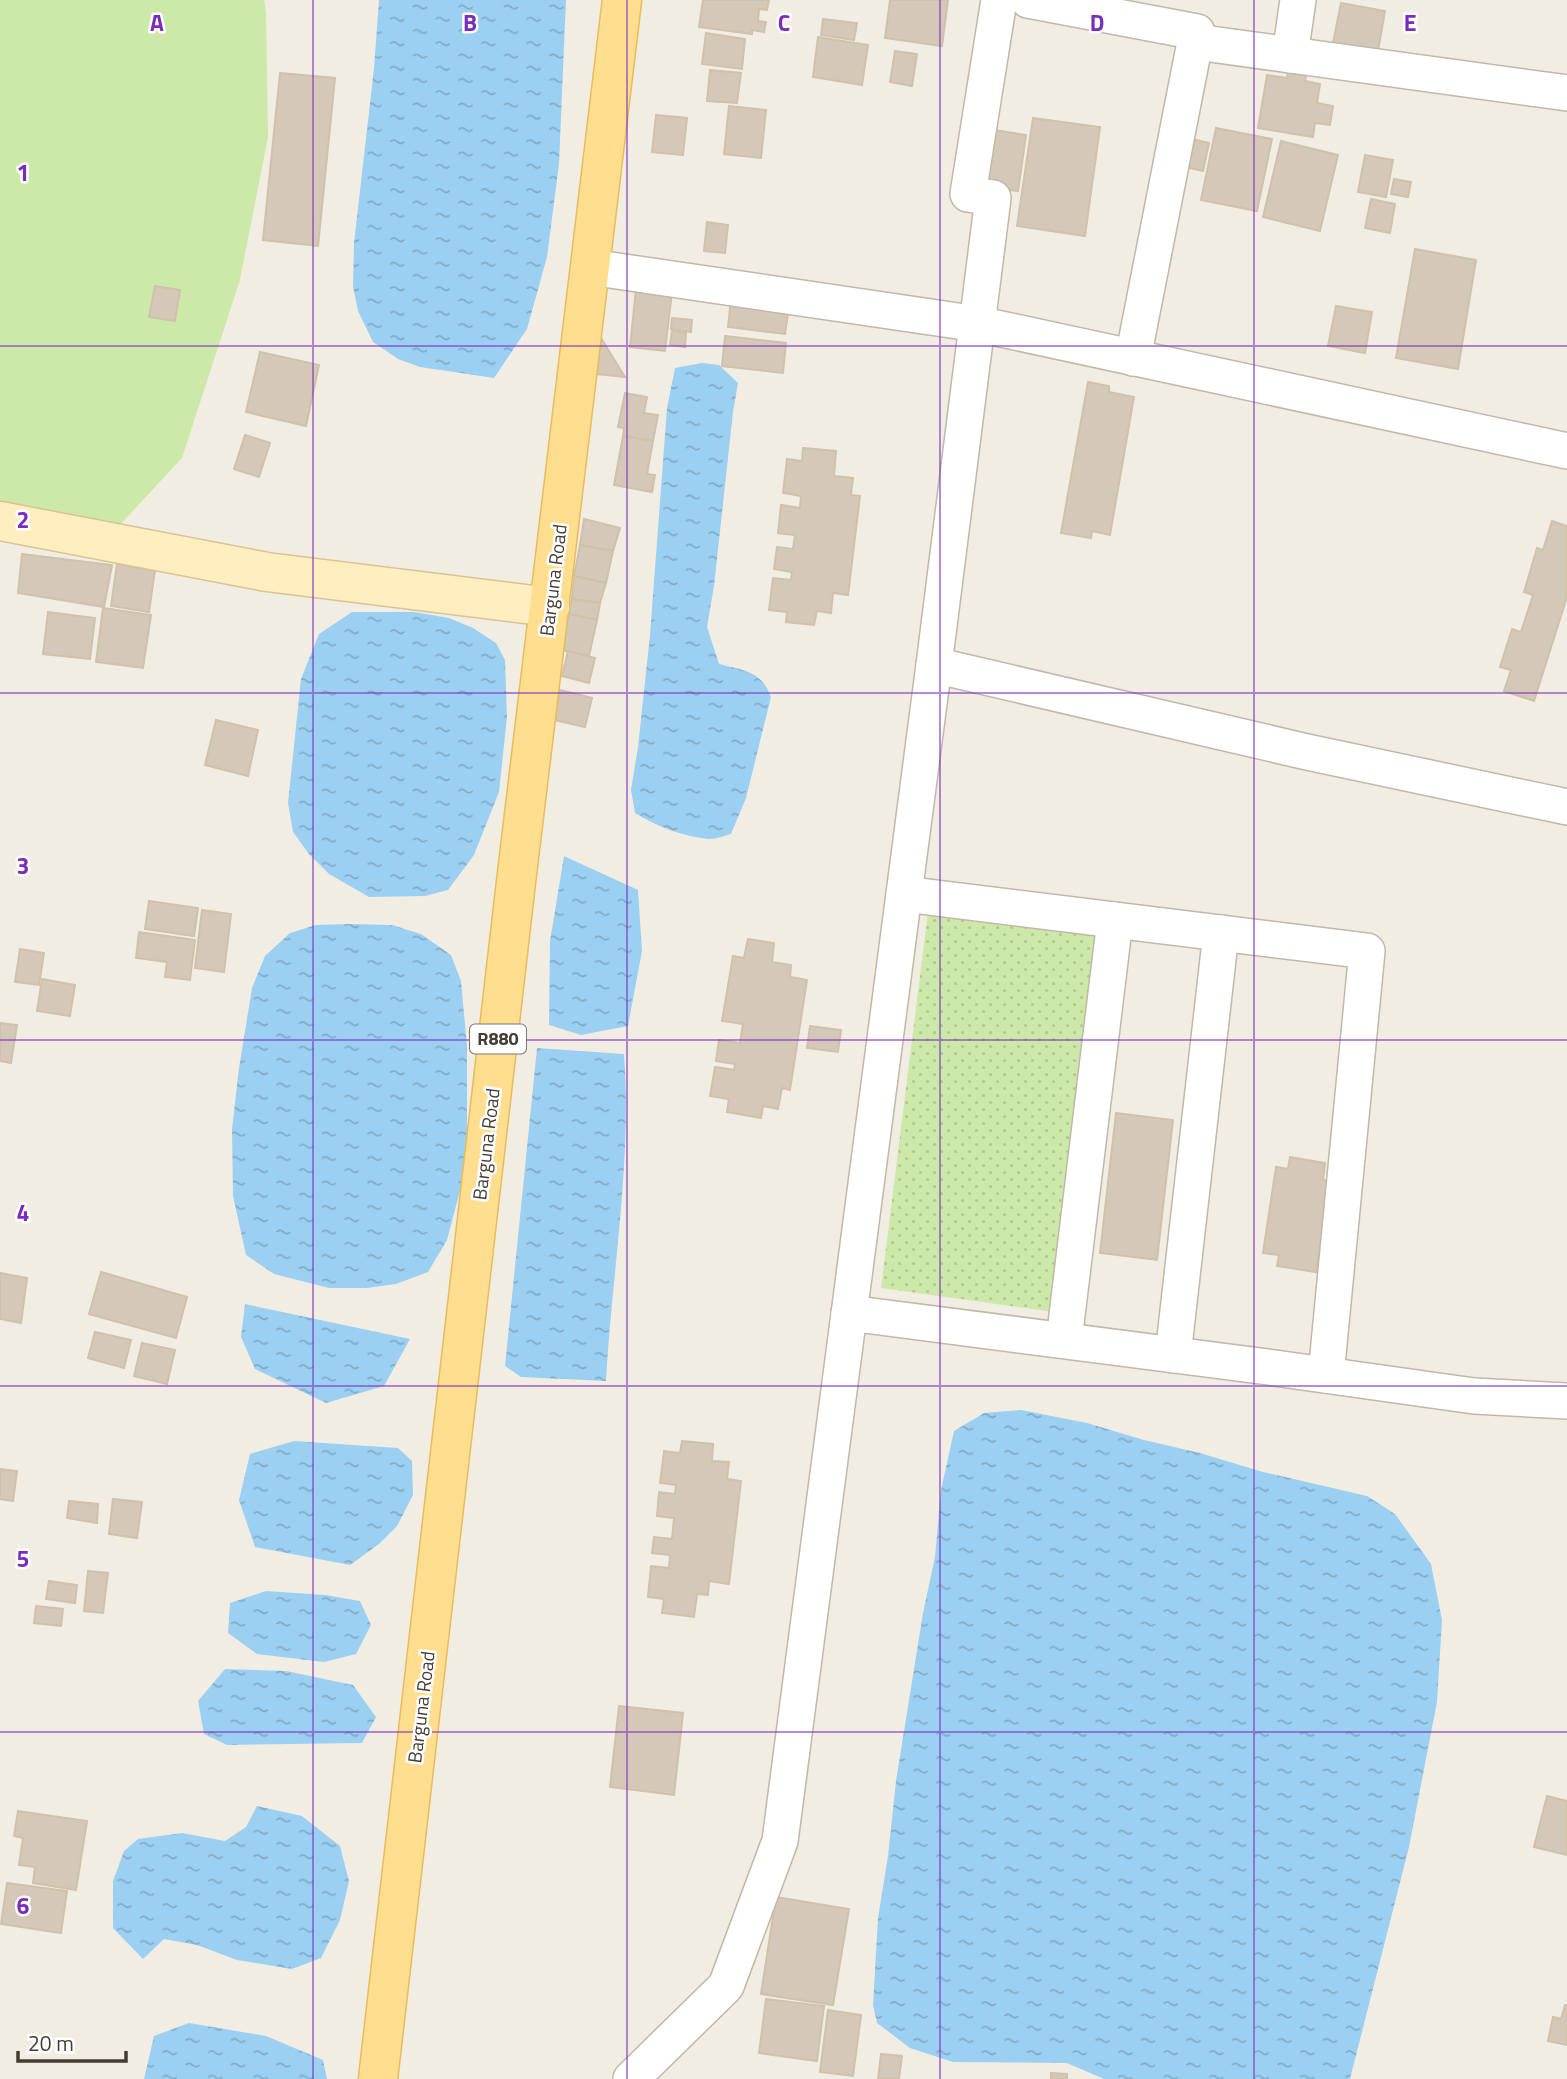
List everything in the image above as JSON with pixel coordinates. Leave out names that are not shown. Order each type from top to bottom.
[{"type":"main road","name":"Barguna Road","points":[[378,2079],[509,937],[622,0]]},
{"type":"street","points":[[631,2079],[726,1986],[780,1841],[993,198],[968,194],[999,0]]},
{"type":"street","points":[[1028,0],[1197,32],[1133,358]]},
{"type":"street","points":[[1290,55],[1298,0]]},
{"type":"street","points":[[1196,42],[1567,93]]},
{"type":"street","points":[[590,267],[978,324],[1567,451]]},
{"type":"street","points":[[0,521],[267,572],[550,607]]},
{"type":"street","points":[[934,665],[1307,752],[1567,807]]},
{"type":"street","points":[[904,894],[1367,951],[1326,1375]]},
{"type":"street","points":[[1064,1340],[1115,920]]},
{"type":"street","points":[[1173,1355],[1221,933]]},
{"type":"street","points":[[849,1313],[1474,1396],[1567,1401]]},
{"type":"green space","points":[[0,0],[264,0],[268,137],[240,280],[182,458],[116,529],[0,507]]},
{"type":"green space","points":[[928,912],[1105,932],[1054,1312],[881,1288]]},
{"type":"water","points":[[379,0],[566,0],[559,164],[547,257],[527,329],[494,378],[420,367],[398,359],[373,342],[358,311],[353,286],[354,243]]},
{"type":"water","points":[[702,363],[719,365],[738,383],[707,627],[719,664],[751,673],[767,688],[771,697],[746,798],[731,834],[709,839],[670,830],[635,813],[631,790],[650,635],[667,408],[675,368]]},
{"type":"water","points":[[352,612],[414,612],[449,618],[473,628],[496,643],[505,660],[507,717],[499,792],[474,855],[448,890],[425,896],[369,897],[329,874],[309,854],[293,832],[288,803],[301,679],[319,634]]},
{"type":"water","points":[[564,856],[638,890],[642,951],[628,1026],[581,1035],[549,1025],[550,941]]},
{"type":"water","points":[[316,925],[392,925],[421,934],[451,955],[461,981],[467,1047],[467,1132],[462,1183],[447,1240],[428,1272],[396,1284],[367,1288],[329,1288],[274,1274],[246,1255],[233,1196],[232,1129],[252,988],[265,956],[290,933]]},
{"type":"water","points":[[537,1048],[624,1054],[626,1095],[623,1177],[606,1381],[521,1377],[505,1366]]},
{"type":"water","points":[[245,1304],[410,1339],[384,1386],[326,1403],[255,1369],[241,1337]]},
{"type":"water","points":[[1021,1410],[1087,1423],[1263,1472],[1367,1496],[1395,1514],[1431,1564],[1442,1620],[1437,1702],[1409,1847],[1350,2079],[1104,2079],[1067,2063],[953,2062],[910,2048],[877,2023],[873,2005],[878,1918],[896,1781],[923,1613],[935,1557],[941,1490],[954,1431],[984,1413]]},
{"type":"water","points":[[294,1441],[398,1448],[412,1461],[413,1495],[397,1526],[379,1544],[350,1565],[255,1547],[239,1500],[250,1454]]},
{"type":"water","points":[[266,1591],[325,1595],[360,1601],[371,1625],[356,1654],[324,1662],[257,1654],[228,1633],[230,1603]]},
{"type":"water","points":[[225,1669],[286,1671],[353,1685],[376,1717],[362,1743],[227,1745],[204,1734],[198,1701]]},
{"type":"water","points":[[257,1806],[302,1816],[340,1846],[349,1881],[340,1920],[321,1958],[292,1969],[237,1960],[197,1945],[164,1939],[143,1959],[113,1928],[113,1881],[124,1851],[138,1839],[182,1833],[225,1841],[246,1827]]},
{"type":"water","points":[[189,2023],[266,2036],[323,2060],[327,2079],[144,2079],[154,2036]]},
{"type":"building","points":[[703,0],[769,0],[767,10],[759,9],[758,21],[766,22],[764,32],[752,30],[752,34],[699,27]]},
{"type":"building","points":[[890,0],[948,0],[942,46],[885,38]]},
{"type":"building","points":[[1341,3],[1385,11],[1376,62],[1331,53]]},
{"type":"building","points":[[823,19],[857,23],[854,40],[821,35]]},
{"type":"building","points":[[706,33],[745,39],[742,69],[702,64]]},
{"type":"building","points":[[818,37],[868,45],[862,85],[813,77]]},
{"type":"building","points":[[895,51],[917,54],[912,86],[890,82]]},
{"type":"building","points":[[1289,67],[1307,70],[1305,81],[1320,84],[1317,103],[1333,106],[1330,125],[1315,123],[1313,137],[1258,128],[1267,75],[1287,78]]},
{"type":"building","points":[[710,70],[741,73],[737,103],[707,101]]},
{"type":"building","points":[[280,73],[335,78],[318,246],[263,240]]},
{"type":"building","points":[[729,106],[766,110],[761,158],[724,154]]},
{"type":"building","points":[[656,115],[687,118],[683,155],[652,152]]},
{"type":"building","points":[[1033,118],[1100,127],[1085,236],[1017,226]]},
{"type":"building","points":[[1216,128],[1272,139],[1257,211],[1201,200]]},
{"type":"building","points":[[988,129],[1026,135],[1018,191],[980,186]]},
{"type":"building","points":[[1192,139],[1209,143],[1203,171],[1186,167]]},
{"type":"building","points":[[1281,141],[1338,155],[1320,231],[1263,217]]},
{"type":"building","points":[[1365,155],[1393,160],[1386,197],[1358,192]]},
{"type":"building","points":[[1394,179],[1411,182],[1408,197],[1391,194]]},
{"type":"building","points":[[1371,199],[1395,204],[1390,233],[1365,228]]},
{"type":"building","points":[[707,222],[728,225],[725,253],[704,251]]},
{"type":"building","points":[[1415,249],[1476,260],[1458,369],[1396,358]]},
{"type":"building","points":[[155,286],[180,290],[175,321],[149,317]]},
{"type":"building","points":[[636,289],[672,292],[665,351],[630,347]]},
{"type":"building","points":[[731,299],[789,306],[785,334],[728,327]]},
{"type":"building","points":[[1336,306],[1372,312],[1365,353],[1328,346]]},
{"type":"building","points":[[672,318],[692,320],[691,332],[671,329]]},
{"type":"building","points":[[672,331],[686,333],[685,347],[670,345]]},
{"type":"building","points":[[725,336],[786,343],[783,373],[722,366]]},
{"type":"building","points":[[601,338],[625,377],[597,374]]},
{"type":"building","points":[[260,352],[319,365],[306,426],[246,412]]},
{"type":"building","points":[[1088,382],[1109,386],[1109,392],[1134,397],[1110,535],[1092,531],[1091,538],[1061,533]]},
{"type":"building","points":[[625,393],[647,397],[644,413],[658,415],[653,441],[623,436],[624,428],[618,427]]},
{"type":"building","points":[[245,435],[270,443],[259,477],[234,469]]},
{"type":"building","points":[[623,436],[653,441],[647,474],[655,475],[652,492],[614,485]]},
{"type":"building","points":[[803,448],[836,451],[834,476],[853,478],[851,495],[860,496],[848,595],[833,593],[831,613],[817,611],[814,625],[786,622],[787,612],[769,610],[773,578],[791,580],[792,572],[774,569],[777,547],[793,549],[795,535],[778,533],[781,505],[800,508],[801,496],[783,493],[787,459],[802,461]]},
{"type":"building","points":[[584,519],[620,528],[613,551],[580,545]]},
{"type":"building","points":[[1552,521],[1567,526],[1567,597],[1534,701],[1504,691],[1511,670],[1500,667],[1512,629],[1521,632],[1533,595],[1524,592],[1537,548],[1543,550]]},
{"type":"building","points":[[580,545],[613,551],[606,583],[574,576]]},
{"type":"building","points":[[22,554],[112,565],[104,607],[18,593]]},
{"type":"building","points":[[117,564],[155,570],[149,612],[111,606]]},
{"type":"building","points":[[574,576],[606,583],[600,603],[572,599]]},
{"type":"building","points":[[572,599],[600,603],[597,620],[569,614]]},
{"type":"building","points":[[103,608],[151,615],[143,668],[96,662]]},
{"type":"building","points":[[48,612],[95,618],[90,659],[43,654]]},
{"type":"building","points":[[569,614],[597,620],[589,656],[562,650]]},
{"type":"building","points":[[568,651],[595,658],[589,683],[562,676]]},
{"type":"building","points":[[560,690],[592,698],[585,727],[554,720]]},
{"type":"building","points":[[216,720],[258,730],[248,776],[205,765]]},
{"type":"building","points":[[149,901],[198,908],[194,936],[145,929]]},
{"type":"building","points":[[202,910],[231,914],[224,972],[195,968]]},
{"type":"building","points":[[139,932],[195,940],[190,980],[165,977],[167,962],[136,958]]},
{"type":"building","points":[[748,939],[774,943],[772,962],[791,965],[790,977],[807,980],[790,1090],[782,1088],[778,1109],[763,1106],[761,1118],[727,1112],[729,1099],[710,1096],[715,1067],[734,1070],[735,1064],[716,1061],[719,1040],[740,1043],[743,1024],[722,1021],[733,956],[744,958]]},
{"type":"building","points":[[20,949],[44,953],[39,985],[15,982]]},
{"type":"building","points":[[42,979],[75,985],[70,1016],[37,1011]]},
{"type":"building","points":[[0,1023],[17,1025],[11,1063],[0,1061]]},
{"type":"building","points":[[810,1026],[841,1030],[838,1052],[807,1048]]},
{"type":"building","points":[[1116,1113],[1173,1120],[1157,1260],[1100,1253]]},
{"type":"building","points":[[1290,1157],[1325,1163],[1323,1180],[1341,1183],[1330,1256],[1319,1254],[1316,1272],[1277,1266],[1279,1255],[1263,1253],[1276,1167],[1288,1169]]},
{"type":"building","points":[[101,1272],[187,1297],[176,1338],[89,1314]]},
{"type":"building","points":[[0,1273],[27,1278],[21,1323],[0,1319]]},
{"type":"building","points":[[95,1332],[131,1340],[124,1368],[88,1358]]},
{"type":"building","points":[[142,1343],[175,1350],[167,1384],[134,1376]]},
{"type":"building","points":[[682,1441],[713,1444],[712,1461],[729,1462],[727,1479],[741,1481],[729,1584],[709,1581],[708,1595],[697,1594],[694,1617],[662,1613],[664,1599],[648,1597],[651,1566],[669,1568],[670,1555],[652,1553],[654,1537],[672,1539],[674,1518],[657,1516],[659,1492],[675,1494],[676,1485],[660,1483],[664,1451],[680,1453]]},
{"type":"building","points":[[0,1469],[17,1471],[13,1501],[0,1499]]},
{"type":"building","points":[[113,1499],[142,1502],[137,1538],[109,1534]]},
{"type":"building","points":[[69,1501],[98,1504],[97,1523],[67,1518]]},
{"type":"building","points":[[88,1571],[108,1573],[103,1613],[84,1611]]},
{"type":"building","points":[[49,1581],[77,1585],[75,1603],[46,1599]]},
{"type":"building","points":[[36,1606],[63,1609],[61,1626],[34,1623]]},
{"type":"building","points":[[619,1706],[683,1713],[674,1795],[610,1787]]},
{"type":"building","points":[[1547,1796],[1567,1801],[1567,1855],[1534,1847]]},
{"type":"building","points":[[18,1811],[87,1821],[76,1890],[33,1883],[35,1867],[19,1865],[23,1838],[14,1836]]},
{"type":"building","points":[[7,1883],[67,1891],[61,1933],[1,1924]]},
{"type":"building","points":[[776,1897],[849,1909],[833,2005],[761,1994]]},
{"type":"building","points":[[766,1999],[824,2006],[817,2061],[759,2053]]},
{"type":"building","points":[[1565,2005],[1567,2045],[1548,2041],[1553,2017],[1561,2019]]},
{"type":"building","points":[[828,2010],[861,2015],[853,2076],[820,2072]]},
{"type":"building","points":[[881,2054],[902,2056],[899,2079],[878,2079]]},
{"type":"building","points":[[1051,2073],[1067,2074],[1067,2079],[1051,2079]]}]
